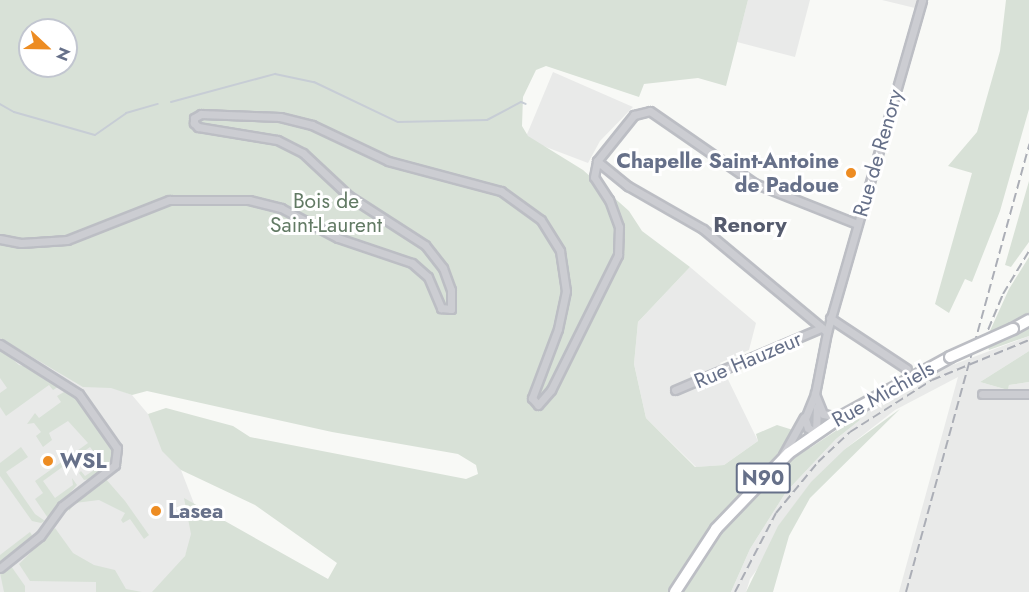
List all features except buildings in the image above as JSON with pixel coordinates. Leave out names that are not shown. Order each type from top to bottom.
[{"type":"main road","name":"Rue Michiels","points":[[816,433],[950,357],[1029,320]]},
{"type":"main road","name":"N90","points":[[675,592],[716,529],[778,463],[816,433]]},
{"type":"street","name":"Rue de Renory","points":[[815,394],[824,330],[830,318],[858,224],[922,0]]},
{"type":"street","points":[[0,239],[21,243],[67,240],[169,200],[249,200],[281,208],[338,238],[412,262],[428,277],[441,308],[450,309],[448,279],[430,250],[413,235],[348,196],[303,153],[262,135],[198,127],[194,123],[194,118],[201,114],[300,121],[388,161],[501,191],[540,220],[560,250],[566,291],[558,329],[532,398],[538,405],[551,390],[618,255],[620,227],[609,200],[594,177],[597,161],[634,115],[650,111],[754,183],[858,224]]},
{"type":"street","points":[[597,161],[628,186],[703,229],[824,330]]},
{"type":"street","points":[[830,318],[907,369]]},
{"type":"street","name":"Rue Hauzeur","points":[[675,390],[824,330]]},
{"type":"street","points":[[0,344],[79,394],[117,448],[115,465],[62,506],[40,536],[0,568]]},
{"type":"street","points":[[815,394],[816,433]]},
{"type":"street","points":[[778,463],[815,394]]},
{"type":"street","points":[[982,394],[1029,394]]},
{"type":"street","points":[[817,406],[827,416],[841,417]]},
{"type":"street","points":[[806,412],[806,425],[816,433]]},
{"type":"shaded area","points":[[748,0],[810,0],[795,57],[737,42]]},
{"type":"shaded area","points":[[882,0],[917,0],[915,8]]},
{"type":"shaded area","points":[[553,72],[633,107],[600,141],[588,163],[525,139]]},
{"type":"shaded area","points":[[690,267],[756,323],[749,350],[720,363],[758,441],[724,465],[696,467],[646,418],[634,364],[638,322]]},
{"type":"shaded area","points":[[1029,336],[1029,351],[980,382],[1008,390],[1009,385],[1029,382],[1029,592],[899,592],[958,377],[895,410],[845,449],[750,579],[746,592],[731,592],[750,549],[786,492],[836,439],[860,420],[858,416],[947,367]]},
{"type":"shaded area","points":[[0,338],[30,355],[132,395],[148,414],[181,470],[200,519],[185,556],[162,592],[0,592]]},
{"type":"green space","name":"Bois de Saint-Laurent","points":[[0,0],[748,0],[726,86],[698,78],[644,84],[639,97],[546,66],[536,70],[523,97],[522,126],[528,136],[583,170],[629,211],[642,231],[690,267],[638,322],[634,364],[646,418],[695,467],[724,465],[758,441],[756,434],[777,425],[793,430],[810,448],[858,416],[860,420],[836,439],[786,492],[750,549],[731,592],[152,592],[185,556],[191,534],[184,498],[328,579],[337,563],[255,505],[181,470],[162,451],[148,414],[166,408],[233,426],[250,437],[466,479],[478,474],[476,465],[458,454],[332,432],[147,391],[132,395],[111,388],[83,387],[0,338]]},
{"type":"green space","points":[[1006,0],[1029,0],[1029,109],[1000,211],[972,282],[965,279],[949,313],[935,304],[972,173],[948,166],[977,132],[1000,51]]},
{"type":"green space","points":[[1029,181],[1029,242],[1011,267],[1005,265]]},
{"type":"green space","points":[[1029,257],[1029,313],[989,333],[1009,289]]},
{"type":"green space","points":[[1029,328],[1029,336],[989,350],[988,347]]},
{"type":"green space","points":[[0,348],[19,365],[33,368],[58,387],[53,390],[49,385],[6,416],[0,407],[0,393],[7,388],[0,378]]},
{"type":"green space","points":[[1029,351],[1029,382],[1009,385],[1008,390],[980,382]]},
{"type":"green space","points":[[69,392],[78,401],[114,452],[111,464],[90,479],[84,480],[79,473],[81,471],[85,476],[103,464],[90,447],[43,481],[55,498],[73,485],[72,478],[77,485],[48,518],[35,499],[43,493],[35,481],[88,443],[68,421],[49,433],[52,440],[43,447],[36,436],[41,432],[34,423],[27,424],[35,413],[39,418],[61,402],[57,396]]},
{"type":"green space","points":[[900,409],[810,498],[789,536],[773,592],[746,592],[778,526],[811,482],[845,449]]},
{"type":"green space","points":[[21,447],[28,457],[6,472],[35,514],[45,521],[41,523],[32,521],[0,476],[0,463]]},
{"type":"green space","points":[[105,478],[149,535],[144,539],[130,519],[123,523],[121,520],[125,513],[99,500],[75,503],[69,511],[69,505]]},
{"type":"green space","points":[[55,528],[73,553],[94,565],[115,570],[126,589],[142,592],[96,592],[96,582],[30,581],[19,564]]},
{"type":"green space","points":[[30,532],[33,537],[0,564],[0,555]]},
{"type":"green space","points":[[11,566],[25,586],[25,592],[4,592],[0,573]]},
{"type":"waterway","points":[[171,102],[275,74],[314,82],[398,122],[487,120],[521,102],[526,104]]},
{"type":"waterway","points":[[0,104],[14,112],[95,135],[126,113],[158,104]]},
{"type":"railway","points":[[906,592],[1029,144]]},
{"type":"railway","points":[[983,342],[1003,294],[1029,251]]},
{"type":"railway","points":[[735,592],[776,513],[818,462],[850,432],[932,380],[1029,340]]},
{"type":"place","name":"Chapelle Saint-Antoine de Padoue","points":[[851,173]]},
{"type":"place","name":"WSL","points":[[48,461]]},
{"type":"place","name":"Lasea","points":[[156,511]]},
{"type":"district","name":"Renory","points":[[750,225]]}]
